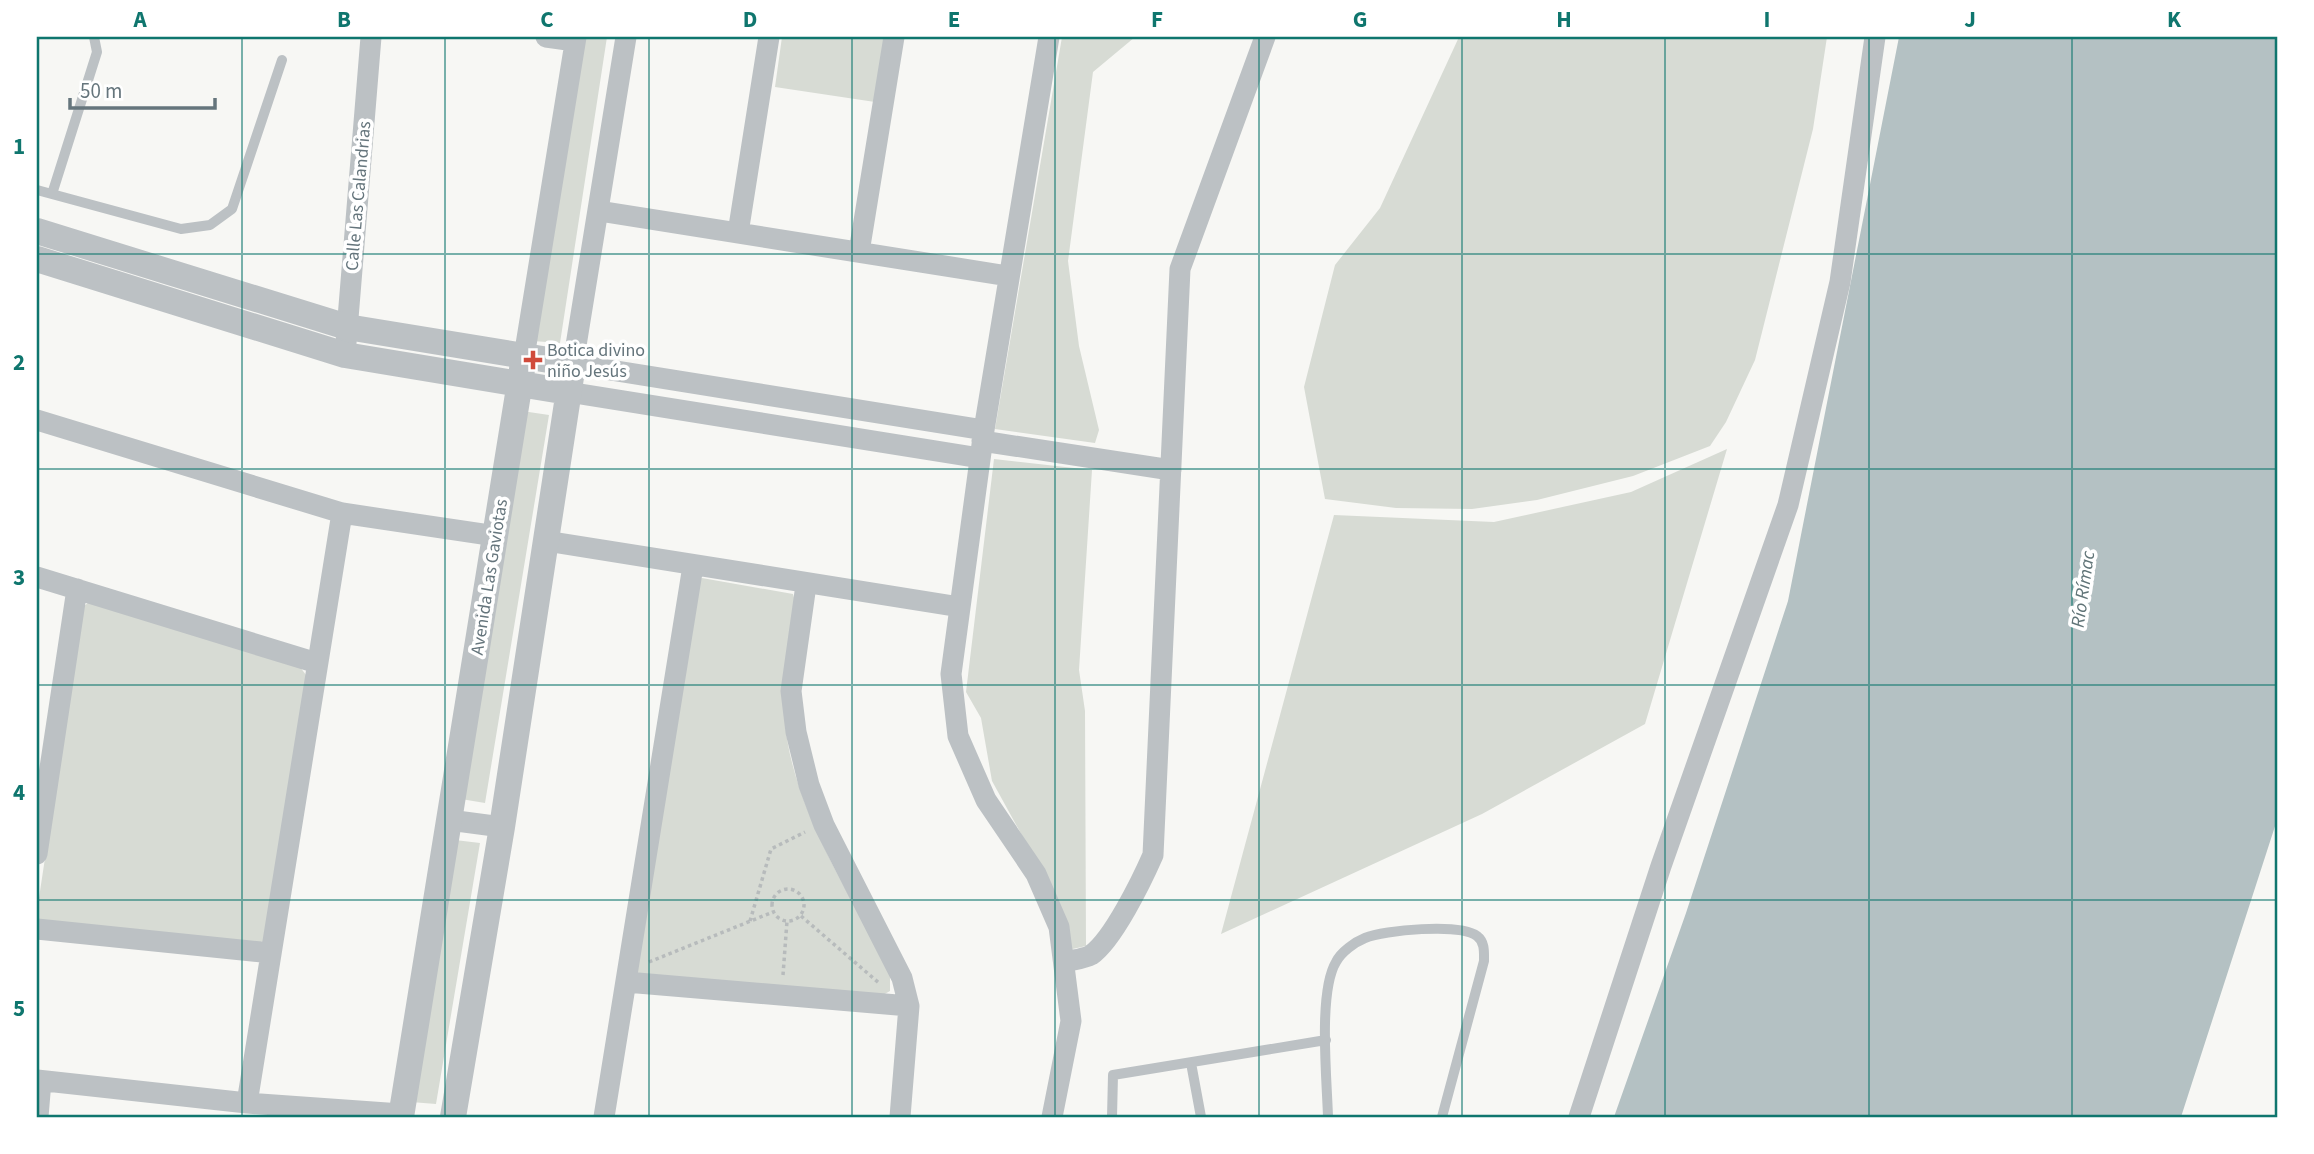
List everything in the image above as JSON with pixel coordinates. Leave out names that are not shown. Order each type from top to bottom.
[{"type":"street","name":"Calle Las Calandrias","points":[[345,355],[370,37]]},
{"type":"street","points":[[546,37],[576,39]]},
{"type":"street","points":[[453,1117],[502,827],[568,392],[626,37]]},
{"type":"street","points":[[738,233],[769,37]]},
{"type":"street","points":[[859,252],[894,37]]},
{"type":"street","points":[[1049,37],[1007,276],[951,674],[958,736],[986,800],[1036,874],[1059,927],[1071,1021],[1052,1117]]},
{"type":"street","points":[[1063,962],[1091,955],[1119,919],[1153,855],[1180,269],[1265,37]]},
{"type":"street","points":[[1579,1117],[1661,866],[1788,505],[1839,282],[1875,37]]},
{"type":"street","name":"Avenida Las Gaviotas","points":[[401,1115],[576,39]]},
{"type":"street","points":[[599,211],[1007,276]]},
{"type":"street","points":[[37,231],[347,327],[573,365],[982,443]]},
{"type":"street","points":[[37,259],[345,355],[568,392],[1084,455],[1171,470]]},
{"type":"street","points":[[37,420],[342,513],[495,536]]},
{"type":"street","points":[[247,1103],[342,513]]},
{"type":"street","points":[[546,541],[806,585],[960,607]]},
{"type":"street","points":[[604,1117],[633,974],[693,566]]},
{"type":"street","points":[[37,577],[317,663]]},
{"type":"street","points":[[806,585],[791,691],[796,732],[809,785],[824,825],[902,978],[909,1006],[900,1117]]},
{"type":"street","points":[[37,854],[77,589]]},
{"type":"street","points":[[449,820],[502,827]]},
{"type":"street","points":[[37,929],[271,953]]},
{"type":"street","points":[[633,974],[909,1006]]},
{"type":"street","points":[[38,1117],[39,1080],[247,1103],[401,1115]]},
{"type":"lane","points":[[52,194],[97,52],[93,37]]},
{"type":"lane","points":[[37,190],[181,229],[210,225],[232,209],[282,60]]},
{"type":"lane","points":[[1328,1117],[1326,1040],[1329,981],[1336,962],[1345,951],[1366,937],[1425,929],[1457,930],[1476,935],[1483,944],[1484,961],[1442,1117]]},
{"type":"lane","points":[[1112,1117],[1113,1075],[1326,1040]]},
{"type":"lane","points":[[1191,1063],[1201,1117]]},
{"type":"path","points":[[750,921],[771,849],[811,829]]},
{"type":"path","points":[[774,912],[776,894],[788,889],[799,893],[803,898],[805,904],[801,916]]},
{"type":"path","points":[[633,974],[774,912]]},
{"type":"path","points":[[774,912],[787,921]]},
{"type":"path","points":[[787,921],[801,916]]},
{"type":"path","points":[[801,916],[883,986]]},
{"type":"path","points":[[783,980],[787,921]]},
{"type":"shaded area","points":[[582,37],[607,37],[560,343],[533,341]]},
{"type":"shaded area","points":[[782,37],[885,37],[875,102],[775,87]]},
{"type":"shaded area","points":[[1062,37],[1135,37],[1093,72],[1068,261],[1079,346],[1099,430],[1095,443],[995,429]]},
{"type":"shaded area","points":[[1459,37],[1827,37],[1813,129],[1755,360],[1726,422],[1710,446],[1633,476],[1537,500],[1472,509],[1396,508],[1325,499],[1304,387],[1335,265],[1380,208]]},
{"type":"shaded area","points":[[522,411],[549,415],[485,803],[461,799]]},
{"type":"shaded area","points":[[1727,449],[1645,724],[1482,814],[1221,934],[1334,515],[1494,522],[1631,492]]},
{"type":"shaded area","points":[[994,459],[1092,470],[1079,670],[1085,711],[1086,946],[1068,950],[1041,870],[992,781],[981,718],[966,692]]},
{"type":"shaded area","points":[[702,578],[793,594],[794,638],[785,708],[790,754],[811,819],[890,972],[890,991],[881,996],[640,975],[634,968],[696,581]]},
{"type":"shaded area","points":[[89,602],[300,667],[306,675],[269,938],[259,943],[40,923],[37,911],[83,607]]},
{"type":"shaded area","points":[[455,840],[480,843],[436,1104],[411,1102]]},
{"type":"water","name":"Río Rímac","points":[[1899,37],[2277,37],[2277,820],[2181,1117],[1614,1117],[1686,913],[1788,601]]},
{"type":"place","name":"Botica divino niño Jesús","points":[[533,360]]}]
